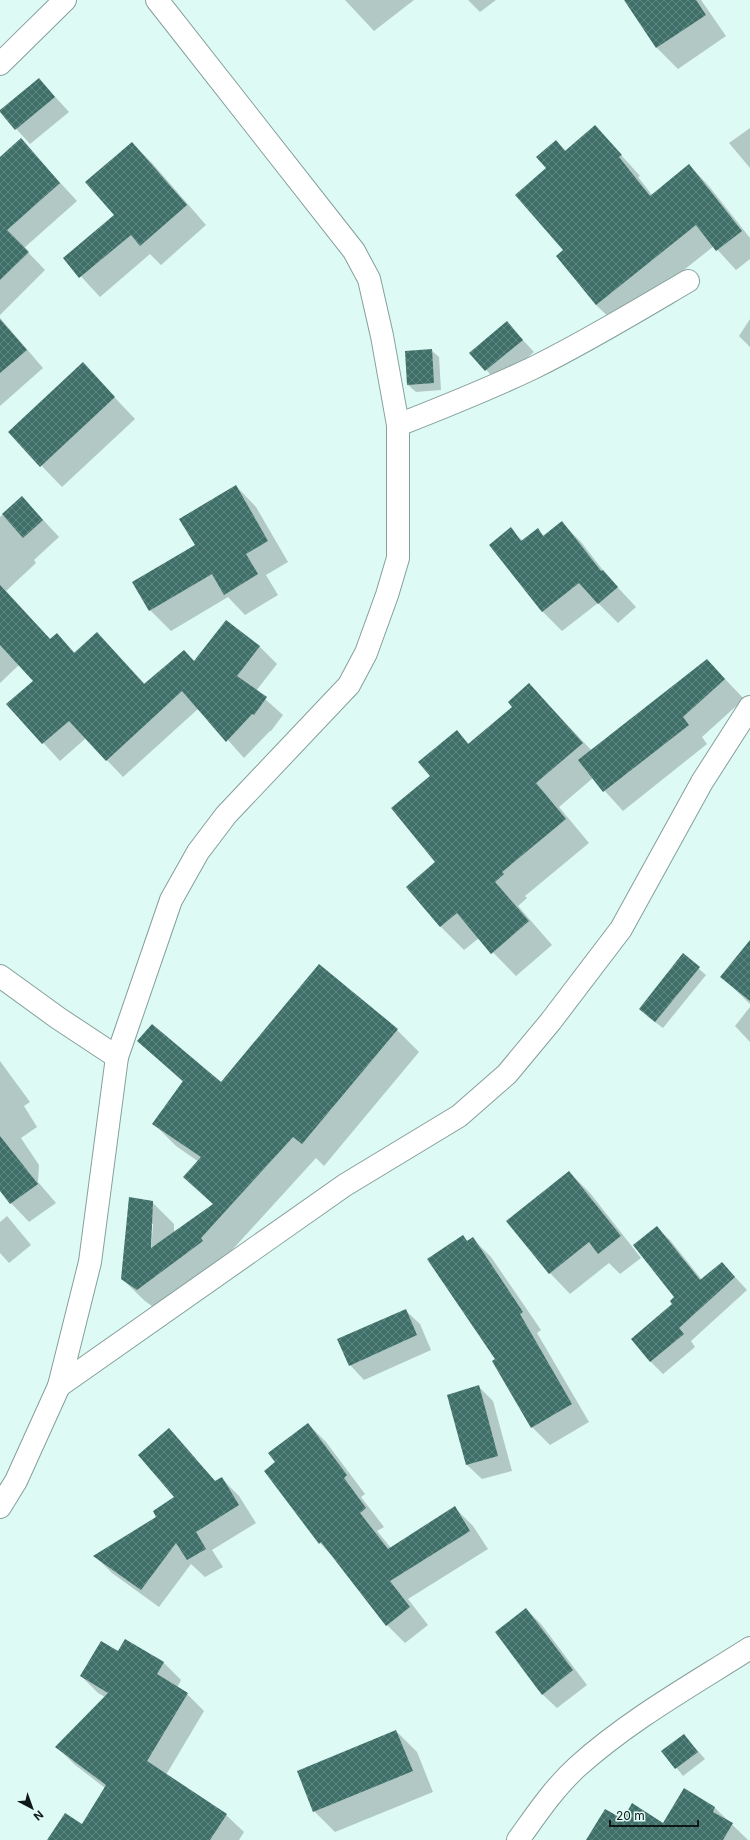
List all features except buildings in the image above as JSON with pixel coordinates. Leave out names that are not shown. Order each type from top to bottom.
[{"type":"street","points":[[0,64],[66,0]]},
{"type":"street","points":[[0,1507],[16,1482],[59,1386],[90,1262],[118,1057],[171,900],[198,852],[226,815],[349,685],[366,653],[388,595],[398,558],[398,425],[382,336],[369,279],[354,251],[157,0]]},
{"type":"street","points":[[398,425],[468,397],[534,367],[614,324],[688,281]]},
{"type":"street","points":[[59,1386],[345,1185],[458,1116],[507,1074],[551,1021],[621,929],[702,782],[750,707]]},
{"type":"street","points":[[0,976],[58,1018],[118,1057]]},
{"type":"street","points":[[518,1840],[540,1808],[577,1768],[629,1725],[750,1648]]}]
